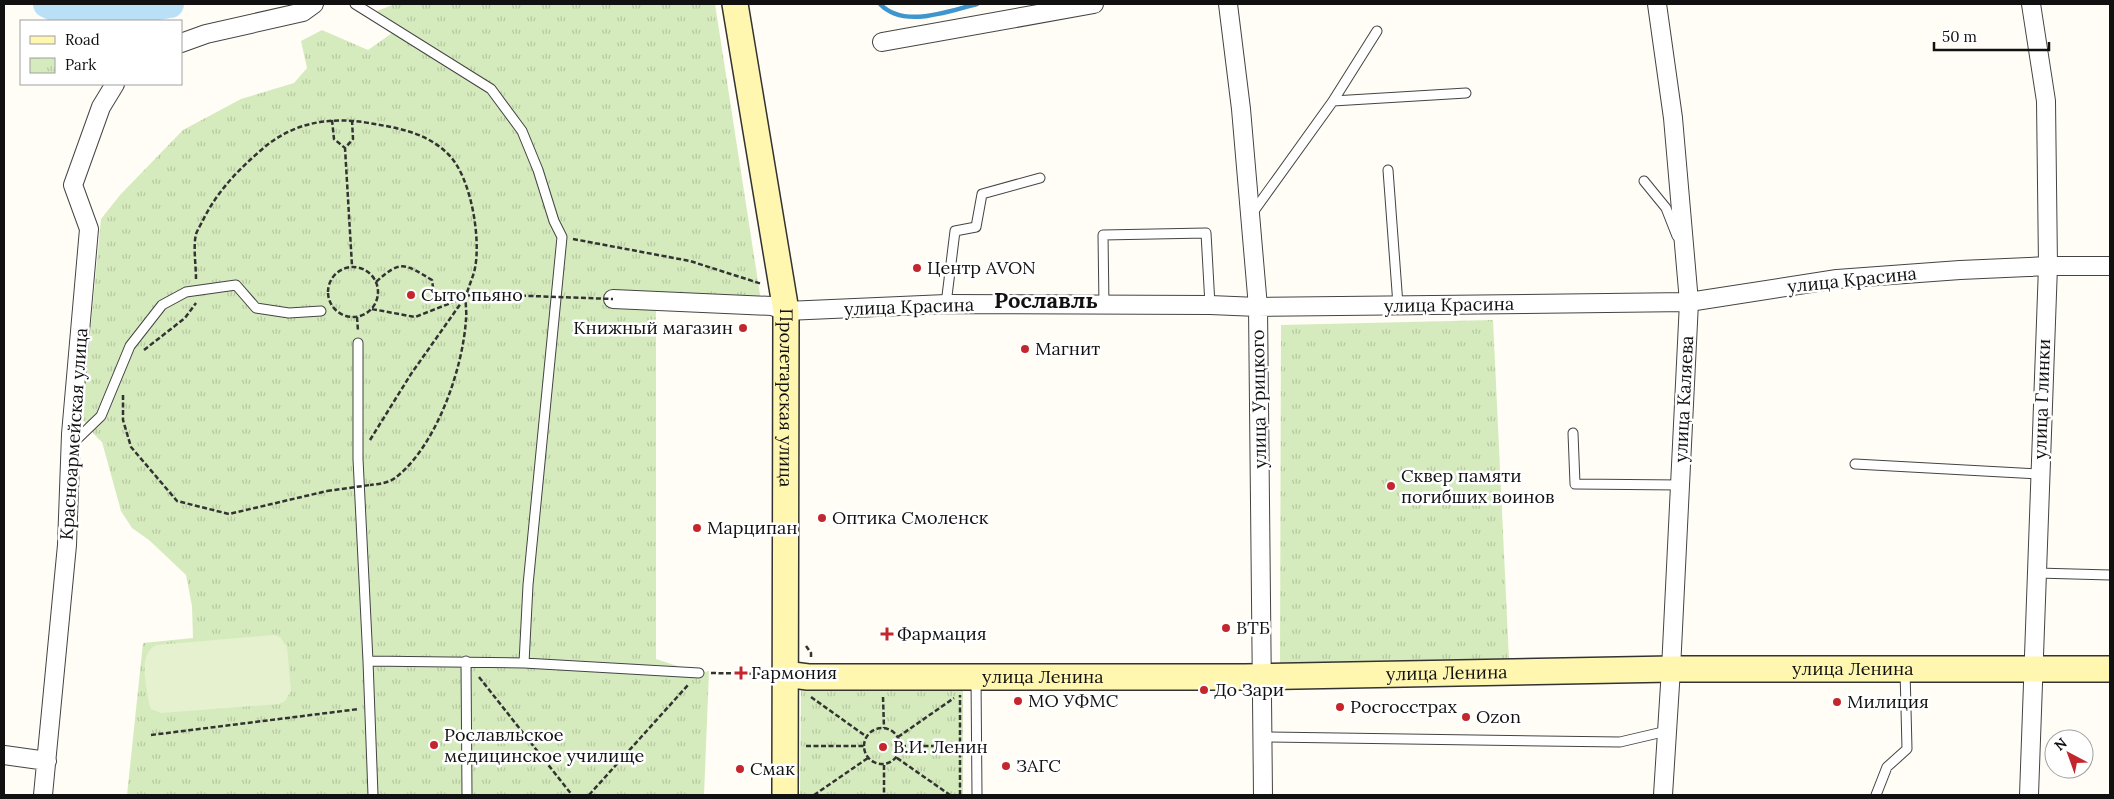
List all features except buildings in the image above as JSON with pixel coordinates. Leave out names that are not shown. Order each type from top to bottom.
[{"type":"main road","name":"Пролетарская улица","points":[[735,4],[786,311],[785,795]]},
{"type":"main road","name":"улица Ленина","points":[[785,674],[968,686],[1262,677],[1671,669],[2110,669]]},
{"type":"street","points":[[182,43],[206,34],[303,12],[314,4]]},
{"type":"street","points":[[882,42],[1094,4]]},
{"type":"street","name":"улица Урицкого","points":[[1228,4],[1251,215],[1258,307],[1263,795]]},
{"type":"street","name":"улица Каляева","points":[[1657,4],[1673,118],[1689,302],[1663,795]]},
{"type":"street","name":"улица Глинки","points":[[2029,795],[2039,474],[2048,266],[2046,102],[2031,4]]},
{"type":"street","name":"Красноармейская улица","points":[[43,795],[67,545],[71,445],[89,229],[73,185],[101,107],[115,85]]},
{"type":"street","name":"улица Красина","points":[[613,298],[772,306],[786,311],[946,304],[1210,305],[1258,307],[1689,302],[1837,278],[2048,266],[2110,266]]},
{"type":"street","points":[[4,754],[47,761]]},
{"type":"lane","points":[[355,4],[491,89],[522,131],[538,170],[554,221],[562,237],[528,585],[524,663]]},
{"type":"lane","points":[[1251,215],[1333,101],[1377,31]]},
{"type":"lane","points":[[1333,101],[1466,93]]},
{"type":"lane","points":[[1388,170],[1398,305]]},
{"type":"lane","points":[[946,304],[955,231],[976,227],[982,194],[1040,178]]},
{"type":"lane","points":[[1644,181],[1666,208],[1685,254]]},
{"type":"lane","points":[[1104,305],[1103,235],[1206,233],[1210,305]]},
{"type":"lane","points":[[71,445],[101,416],[130,346],[162,305],[186,292],[236,285],[256,308],[288,313],[321,311]]},
{"type":"lane","points":[[358,343],[358,459],[373,795]]},
{"type":"lane","points":[[1573,433],[1575,484],[1680,485]]},
{"type":"lane","points":[[1855,464],[2039,474]]},
{"type":"lane","points":[[2036,573],[2110,575]]},
{"type":"lane","points":[[368,661],[524,663],[699,673]]},
{"type":"lane","points":[[466,661],[467,795]]},
{"type":"lane","points":[[1876,795],[1888,767],[1907,749],[1905,670]]},
{"type":"lane","points":[[968,686],[977,795]]},
{"type":"lane","points":[[1262,737],[1620,742],[1667,731]]},
{"type":"path","points":[[332,120],[334,139],[345,148]]},
{"type":"path","points":[[352,120],[352,139],[345,148],[352,266]]},
{"type":"path","points":[[562,237],[690,261],[768,286]]},
{"type":"path","points":[[352,266],[368,272],[376,282],[378,294],[372,309],[357,318],[341,315],[329,303],[328,286],[331,278],[337,272],[352,266]]},
{"type":"path","points":[[376,282],[392,268],[409,266],[432,280],[434,295],[444,300],[476,294],[613,298]]},
{"type":"path","points":[[372,309],[415,318],[466,296]]},
{"type":"path","points":[[358,459],[411,374],[466,296]]},
{"type":"path","points":[[327,491],[370,485]]},
{"type":"path","points":[[466,661],[572,795]]},
{"type":"path","points":[[589,795],[699,673],[785,674]]},
{"type":"path","points":[[951,694],[968,686]]},
{"type":"path","points":[[898,737],[968,686]]},
{"type":"path","points":[[960,795],[960,746],[968,686]]},
{"type":"path","points":[[815,694],[805,694],[867,737]]},
{"type":"path","points":[[883,694],[884,728]]},
{"type":"path","points":[[151,735],[370,707]]},
{"type":"path","points":[[884,728],[892,731],[898,737],[901,746],[897,758],[884,765],[875,763],[868,758],[864,746],[867,737],[874,730],[884,728]]},
{"type":"path","points":[[805,746],[864,746]]},
{"type":"path","points":[[901,746],[960,746]]},
{"type":"path","points":[[814,795],[868,758]]},
{"type":"path","points":[[897,758],[950,795]]},
{"type":"path","points":[[884,765],[884,795]]},
{"type":"green space","points":[[395,4],[715,4],[761,301],[656,304],[656,659],[699,673],[709,671],[704,795],[127,795],[143,643],[193,638],[192,606],[186,575],[149,540],[132,528],[121,511],[102,442],[82,419],[101,219],[120,195],[183,130],[241,99],[294,83],[307,68],[301,41],[322,30],[368,50],[395,31],[377,11]]},
{"type":"green space","points":[[1493,320],[1509,660],[1280,663],[1281,325]]},
{"type":"green space","points":[[274,635],[280,637],[287,647],[291,691],[285,701],[279,704],[161,713],[151,709],[145,680],[145,663],[150,650],[156,645]]},
{"type":"green space","points":[[801,690],[963,691],[963,795],[800,795]]},
{"type":"waterway","points":[[47,4],[61,9],[91,13],[108,13],[170,4]]},
{"type":"waterway","points":[[880,4],[901,16],[914,17],[940,14],[977,4]]},
{"type":"place","name":"Центр AVON","points":[[917,268]]},
{"type":"place","name":"Сыто пьяно","points":[[411,295]]},
{"type":"place","name":"Книжный магазин","points":[[743,328]]},
{"type":"place","name":"Магнит","points":[[1025,349]]},
{"type":"place","name":"Сквер памяти погибших воинов","points":[[1391,486]]},
{"type":"place","name":"Оптика Смоленск","points":[[822,518]]},
{"type":"place","name":"Марципан","points":[[697,528]]},
{"type":"place","name":"ВТБ","points":[[1226,628]]},
{"type":"place","name":"Фармация","points":[[887,634]]},
{"type":"place","name":"Гармония","points":[[741,673]]},
{"type":"place","name":"До Зари","points":[[1204,690]]},
{"type":"place","name":"МО УФМС","points":[[1018,701]]},
{"type":"place","name":"Милиция","points":[[1837,702]]},
{"type":"place","name":"Росгосстрах","points":[[1340,707]]},
{"type":"place","name":"Ozon","points":[[1466,717]]},
{"type":"place","name":"Рославльское медицинское училище","points":[[434,745]]},
{"type":"place","name":"В.И. Ленин","points":[[883,747]]},
{"type":"place","name":"ЗАГС","points":[[1006,766]]},
{"type":"place","name":"Смак","points":[[740,769]]},
{"type":"district","name":"Рославль","points":[[1046,300]]}]
